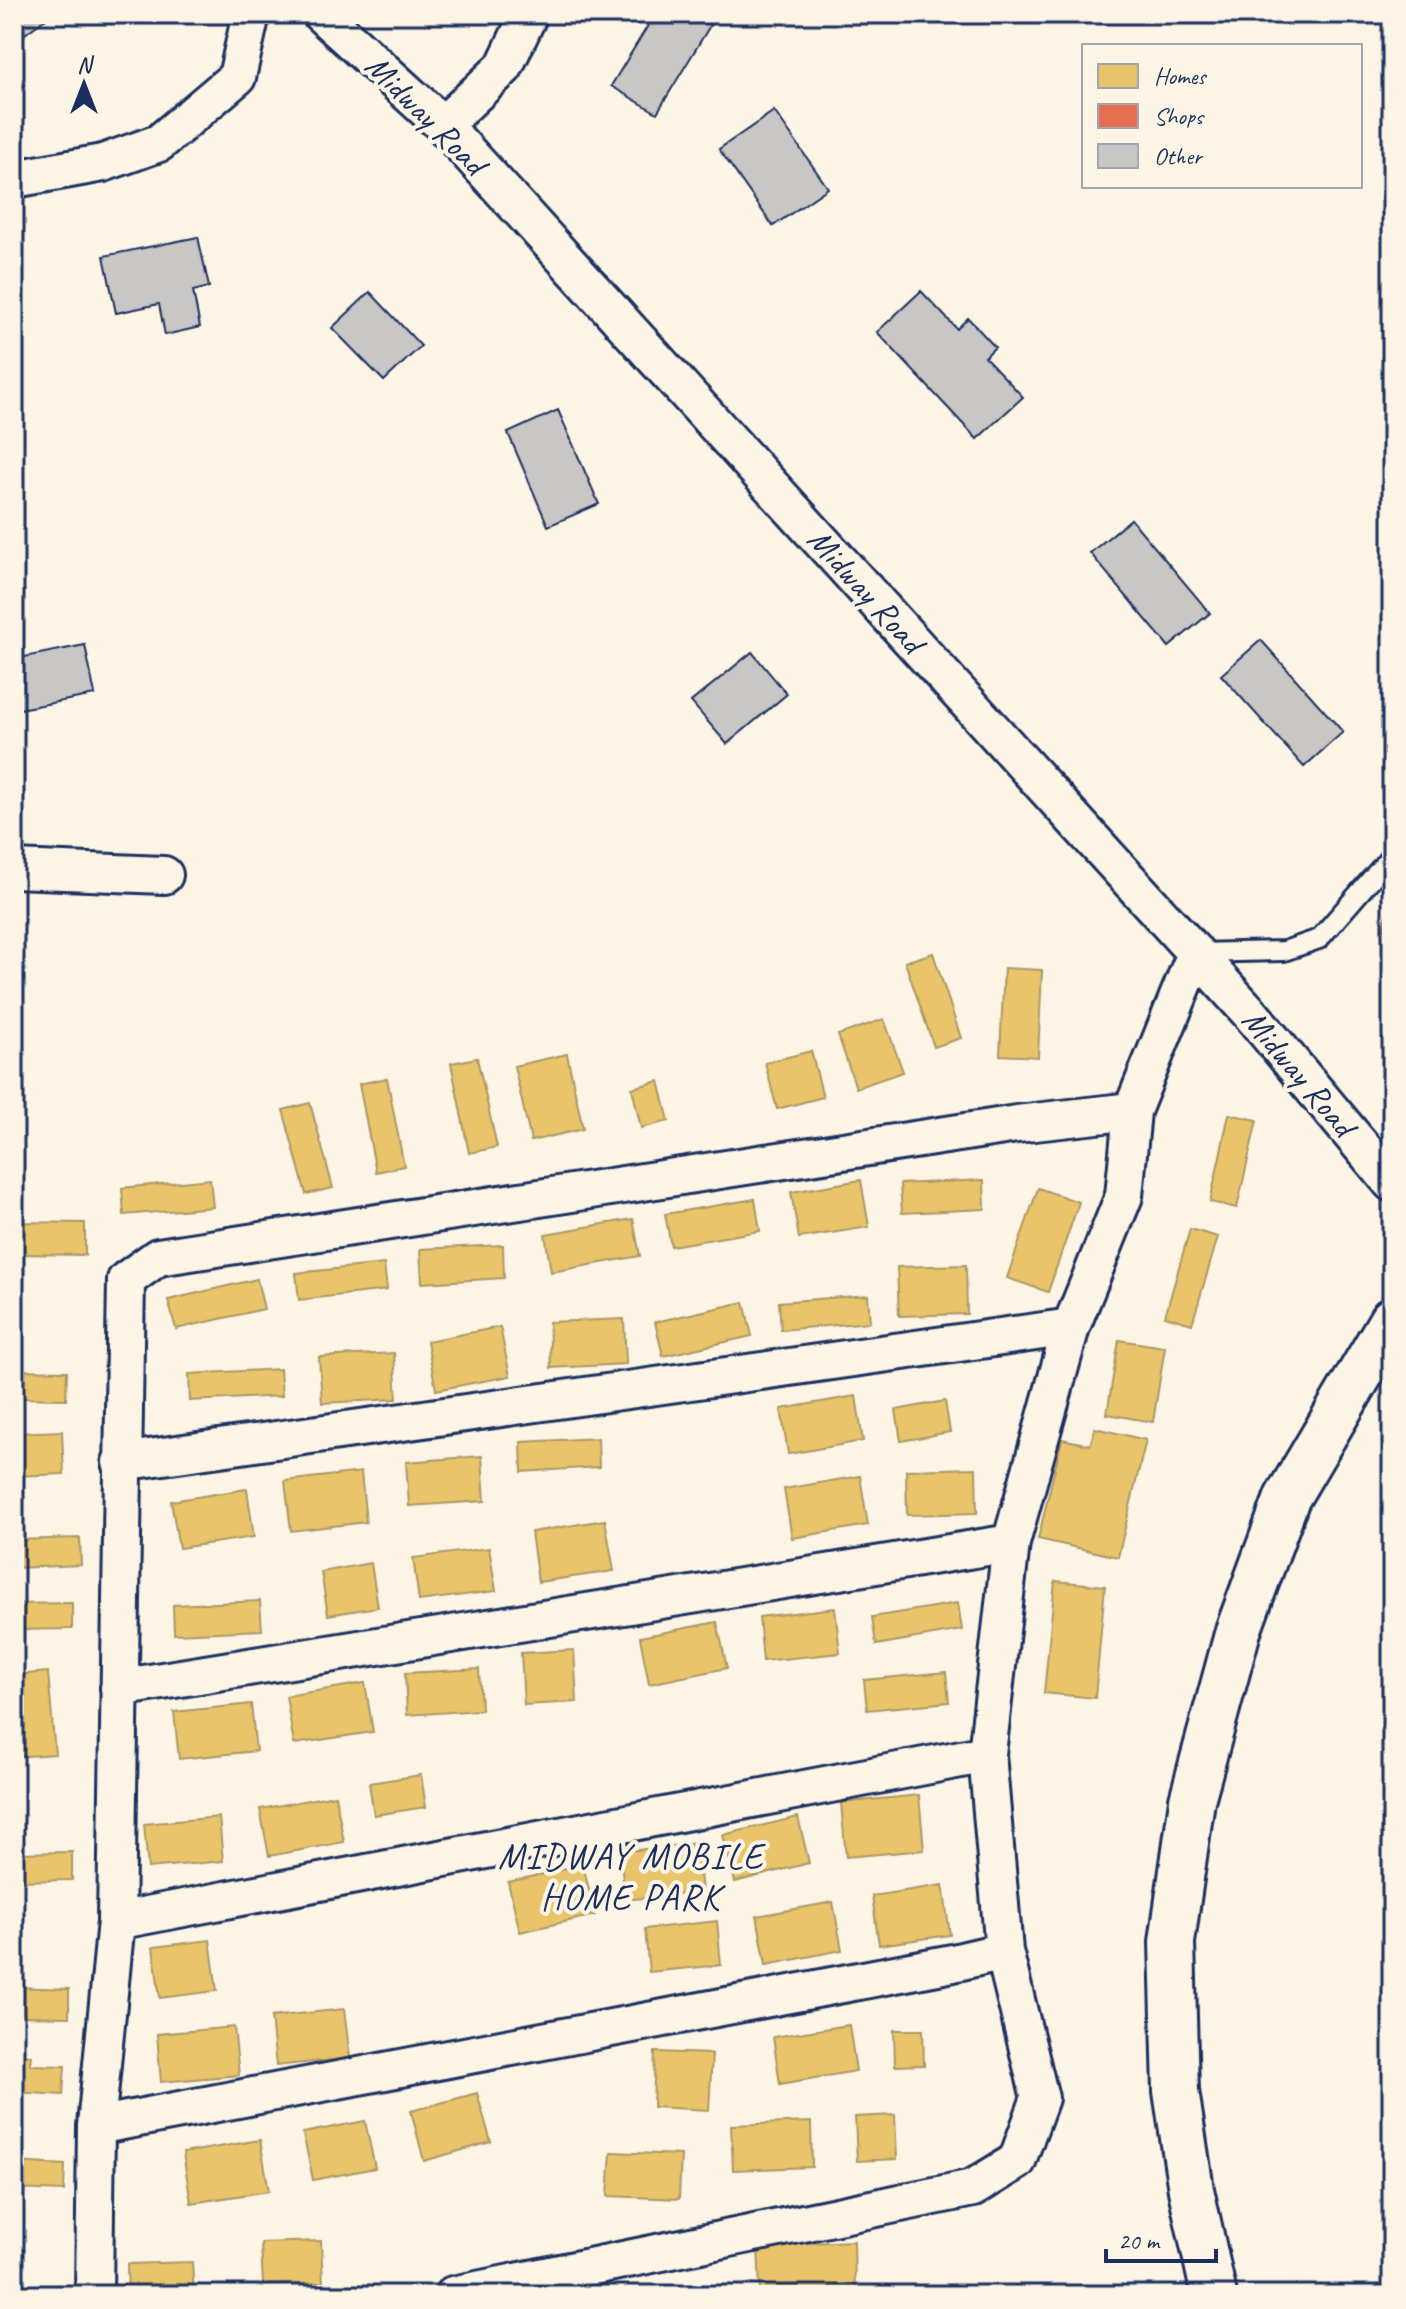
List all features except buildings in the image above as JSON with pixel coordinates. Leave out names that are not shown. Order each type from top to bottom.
[{"type":"street","points":[[14,179],[103,163],[159,143],[237,77],[251,14]]},
{"type":"street","name":"Midway Road","points":[[321,14],[443,125],[1250,1013],[1392,1183]]},
{"type":"street","points":[[443,125],[504,67],[529,14]]},
{"type":"street","points":[[14,869],[164,875]]},
{"type":"street","points":[[453,2295],[973,2188],[1017,2161],[1040,2098],[1004,1951],[987,1754],[1011,1543],[1071,1327],[1124,1196],[1132,1111],[1196,953]]},
{"type":"street","points":[[94,2295],[96,2126],[116,1921],[126,1280],[158,1257],[1017,1124],[1132,1111]]},
{"type":"street","points":[[1214,2295],[1191,2190],[1176,2091],[1172,1942],[1192,1800],[1238,1631],[1287,1498],[1392,1320]]},
{"type":"street","points":[[121,1462],[1071,1327]]},
{"type":"street","points":[[119,1688],[1011,1543]]},
{"type":"street","points":[[116,1921],[987,1754]]},
{"type":"street","points":[[96,2126],[1004,1951]]},
{"type":"lane","points":[[1196,953],[1284,951],[1319,939],[1392,855]]},
{"type":"district","name":"MIDWAY MOBILE HOME PARK","points":[[631,1876]]}]
